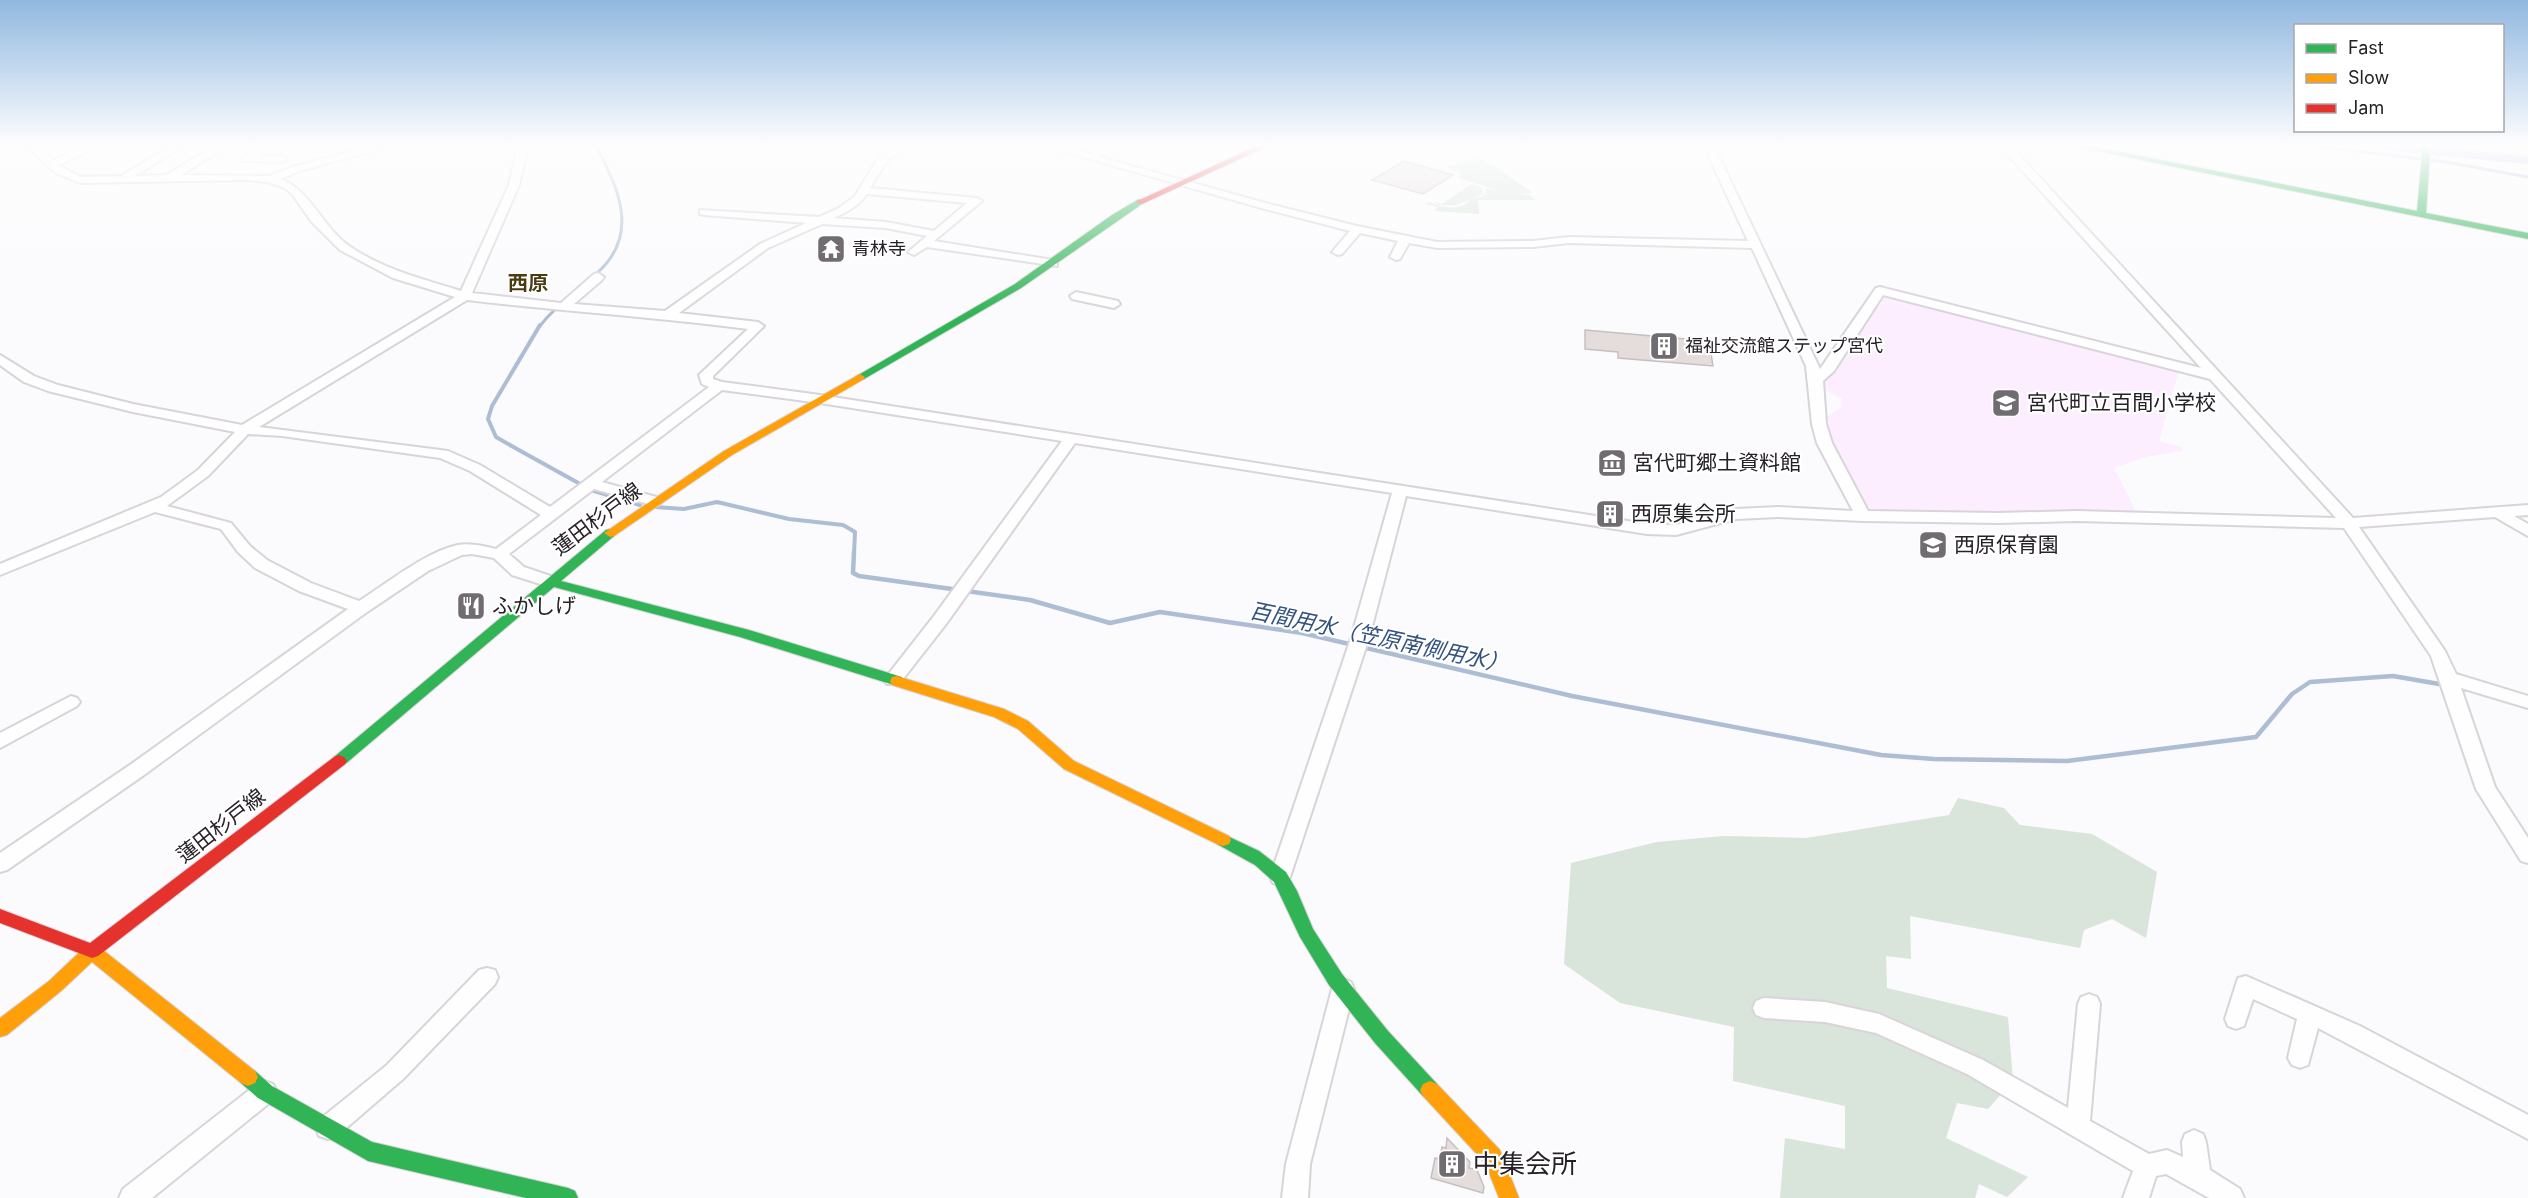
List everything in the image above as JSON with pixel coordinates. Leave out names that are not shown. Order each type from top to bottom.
[{"type":"street","points":[[303,202],[315,219],[344,248],[397,275],[465,296],[758,326],[706,375],[707,381],[719,386],[820,399],[1647,529],[1676,530],[1736,514],[1778,512],[1863,516],[1998,518],[2077,516],[2349,523],[2528,510]]},
{"type":"street","points":[[0,570],[169,499],[231,446],[244,430],[465,296],[507,202]]},
{"type":"street","points":[[668,315],[764,246],[843,210],[852,202]]},
{"type":"street","points":[[914,252],[976,202]]},
{"type":"street","name":"蓮田杉戸線","points":[[0,1029],[55,986],[92,951],[248,833],[405,707],[610,533],[655,501],[820,399],[1005,294],[1053,264],[1117,216],[1144,202]]},
{"type":"street","points":[[1253,202],[1405,239],[1465,246],[1569,240],[1754,245]]},
{"type":"street","points":[[1734,202],[1813,366],[1817,379],[1821,431],[1835,465],[1863,516]]},
{"type":"street","points":[[2056,202],[2349,523],[2439,656],[2449,678],[2486,789],[2528,855]]},
{"type":"street","points":[[2356,202],[2528,236]]},
{"type":"street","points":[[2421,215],[2422,202]]},
{"type":"street","points":[[704,212],[886,225],[934,234]]},
{"type":"street","points":[[1338,252],[1357,229]]},
{"type":"street","points":[[1396,257],[1405,239]]},
{"type":"street","points":[[925,243],[1053,264]]},
{"type":"street","points":[[565,306],[598,277]]},
{"type":"street","points":[[1817,379],[1829,368],[1880,291],[2215,376]]},
{"type":"street","points":[[1076,296],[1114,304]]},
{"type":"street","points":[[0,359],[29,379],[54,388],[133,408],[244,430],[282,432],[443,454],[475,468],[552,514]]},
{"type":"street","points":[[499,554],[719,386]]},
{"type":"street","points":[[892,680],[940,620],[1071,439]]},
{"type":"street","points":[[592,483],[655,501]]},
{"type":"street","points":[[1280,877],[1360,638],[1400,491]]},
{"type":"street","points":[[154,507],[225,526],[244,549],[261,564],[305,587],[361,608]]},
{"type":"street","points":[[2499,513],[2528,531]]},
{"type":"street","points":[[0,864],[137,770],[361,608],[444,555],[472,549],[499,554],[518,571],[550,582],[744,633],[999,713],[1023,725],[1069,765],[1246,851],[1280,877],[1310,940],[1343,989],[1404,1063],[1493,1157],[1509,1198]]},
{"type":"street","points":[[2449,678],[2528,702]]},
{"type":"street","points":[[0,741],[71,702]]},
{"type":"street","points":[[0,916],[92,951],[265,1092],[368,1151],[568,1198]]},
{"type":"street","points":[[328,1128],[394,1072],[487,977]]},
{"type":"street","points":[[2236,1020],[2247,985],[2352,1033],[2528,1128]]},
{"type":"street","points":[[1295,1198],[1298,1164],[1343,989]]},
{"type":"street","points":[[2078,1126],[2089,1004]]},
{"type":"street","points":[[1764,1008],[1825,1012],[1879,1024],[1975,1067],[2147,1166],[2167,1162],[2198,1176],[2230,1198]]},
{"type":"street","points":[[2300,1058],[2310,1014]]},
{"type":"street","points":[[132,1198],[265,1092]]},
{"type":"street","points":[[2194,1142],[2198,1176]]},
{"type":"street","points":[[2136,1198],[2147,1166]]},
{"type":"shaded area","points":[[1429,202],[1451,207],[1468,202],[1478,202],[1479,214],[1435,211],[1438,207],[1426,204]]},
{"type":"shaded area","points":[[1435,202],[1442,204],[1464,202],[1456,205],[1438,205]]},
{"type":"shaded area","name":"宮代町立百間小学校","points":[[1884,294],[2179,370],[2159,441],[2182,447],[2182,451],[2145,457],[2114,468],[2137,514],[2058,510],[1976,514],[1867,511],[1827,432],[1826,417],[1842,407],[1842,399],[1827,391],[1821,383]]},
{"type":"shaded area","points":[[1958,798],[2004,808],[2020,825],[2092,834],[2157,872],[2146,938],[2112,919],[2084,930],[2080,948],[1910,916],[1911,959],[1886,956],[1887,988],[2008,1017],[2013,1081],[1988,1109],[1957,1103],[1946,1138],[2028,1177],[2007,1197],[1979,1184],[1975,1198],[1780,1198],[1785,1138],[1845,1149],[1845,1106],[1733,1081],[1734,1027],[1620,1003],[1564,964],[1571,863],[1657,842],[1724,836],[1806,838],[1949,815]]},
{"type":"building","name":"福祉交流館ステップ宮代","points":[[1585,330],[1709,341],[1713,366],[1618,358],[1618,352],[1585,349]]},
{"type":"building","name":"中集会所","points":[[1447,1138],[1470,1162],[1469,1168],[1477,1170],[1484,1187],[1483,1193],[1431,1178],[1435,1158],[1440,1159],[1442,1147],[1446,1148]]},
{"type":"waterway","name":"百間用水（笠原南側用水）","points":[[539,327],[610,258],[618,243],[622,227],[619,202]]},
{"type":"waterway","name":"百間用水（笠原南側用水）","points":[[540,325],[492,406],[488,419],[496,437],[591,490],[640,505]]},
{"type":"waterway","name":"百間用水（笠原南側用水）","points":[[655,507],[684,509],[717,502],[789,519],[843,525],[855,532],[854,554]]},
{"type":"waterway","name":"百間用水（笠原南側用水）","points":[[854,552],[853,573],[859,576],[1030,600],[1110,623],[1160,612],[1302,633],[1572,696],[1881,755],[1934,759],[2067,761],[2256,737],[2292,694],[2310,682],[2393,676],[2445,685]]},
{"type":"traffic: fast","points":[[860,377],[1018,286],[1139,202]]},
{"type":"traffic: fast","points":[[2357,202],[2528,236]]},
{"type":"traffic: fast","points":[[2421,215],[2422,202]]},
{"type":"traffic: fast","points":[[339,761],[610,533]]},
{"type":"traffic: fast","points":[[550,582],[744,633],[897,681]]},
{"type":"traffic: fast","points":[[1223,840],[1261,861],[1280,877],[1289,891],[1306,932],[1350,1000],[1430,1090]]},
{"type":"traffic: fast","points":[[248,1077],[265,1092],[368,1151],[568,1198]]},
{"type":"traffic: slow","points":[[610,533],[728,453],[860,377]]},
{"type":"traffic: slow","points":[[897,681],[999,713],[1023,725],[1069,765],[1223,840]]},
{"type":"traffic: slow","points":[[0,1029],[55,986],[92,951],[248,1077]]},
{"type":"traffic: slow","points":[[1430,1090],[1493,1157],[1509,1198]]},
{"type":"traffic: jam","points":[[0,916],[92,951],[339,761]]},
{"type":"place","name":"青林寺","points":[[831,249]]},
{"type":"place","name":"福祉交流館ステップ宮代","points":[[1664,346]]},
{"type":"place","name":"宮代町立百間小学校","points":[[2006,403]]},
{"type":"place","name":"宮代町郷土資料館","points":[[1612,463]]},
{"type":"place","name":"西原集会所","points":[[1610,514]]},
{"type":"place","name":"西原保育園","points":[[1933,545]]},
{"type":"place","name":"ふかしげ","points":[[471,606]]},
{"type":"place","name":"中集会所","points":[[1452,1164]]},
{"type":"district","name":"西原","points":[[528,283]]}]
